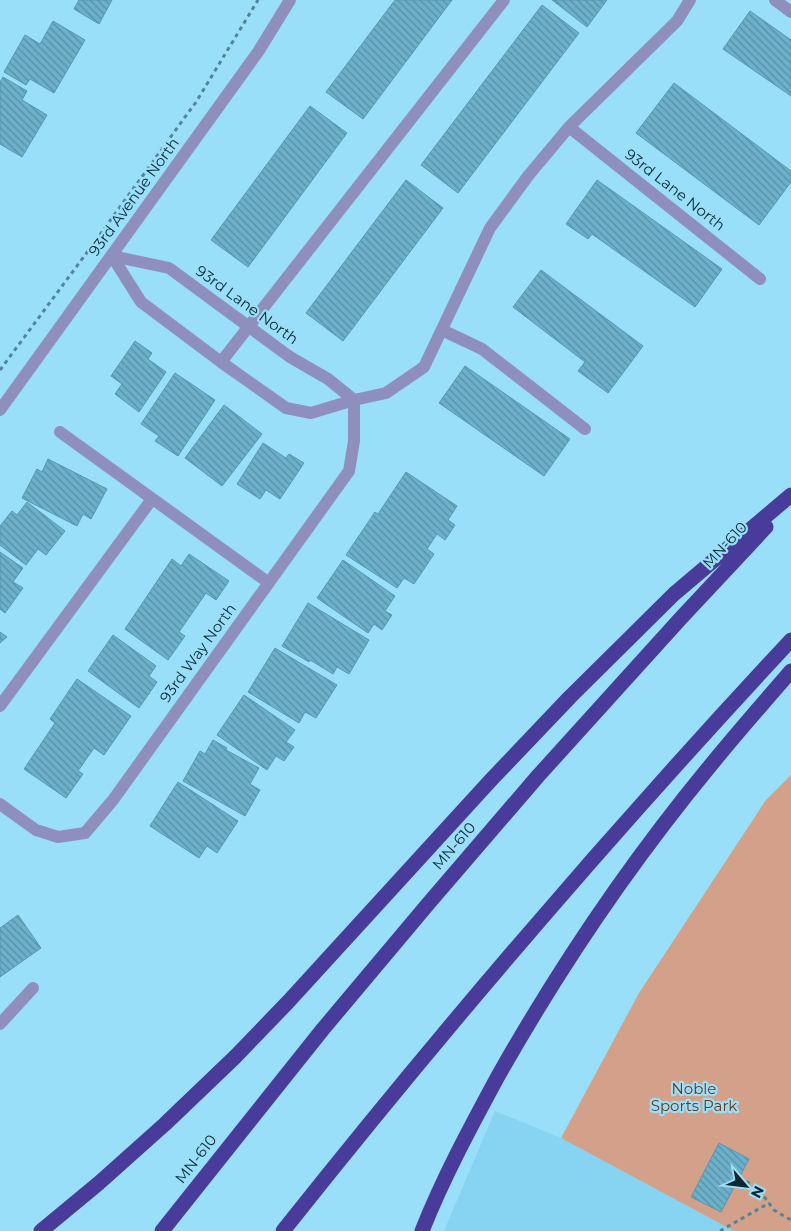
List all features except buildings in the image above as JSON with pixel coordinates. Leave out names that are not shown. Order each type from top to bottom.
[{"type":"highway","points":[[41,1231],[99,1183],[165,1124],[235,1057],[295,995],[490,781],[570,697],[674,594],[791,495]]},
{"type":"highway","name":"MN-610","points":[[162,1231],[323,1029],[538,776],[791,500]]},
{"type":"highway","points":[[283,1231],[439,1039],[534,928],[641,804],[791,640]]},
{"type":"highway","points":[[422,1231],[432,1204],[468,1131],[513,1050],[615,890],[710,766],[791,671]]},
{"type":"street","name":"93rd Avenue North","points":[[0,410],[258,52],[290,0]]},
{"type":"street","points":[[221,362],[504,0]]},
{"type":"street","points":[[112,256],[140,302],[286,408],[311,413],[386,393],[424,367],[490,228],[528,176],[569,127],[677,21],[690,0]]},
{"type":"street","points":[[775,0],[791,12]]},
{"type":"street","name":"93rd Lane North","points":[[569,127],[760,279]]},
{"type":"street","name":"93rd Lane North","points":[[112,256],[169,268],[290,358],[328,380],[354,400]]},
{"type":"street","points":[[442,330],[482,349],[585,429]]},
{"type":"street","name":"93rd Way North","points":[[0,804],[36,830],[58,836],[85,833],[113,800],[349,471],[354,441],[354,400]]},
{"type":"street","points":[[60,432],[269,583]]},
{"type":"street","points":[[0,706],[152,499]]},
{"type":"street","points":[[0,1024],[33,988]]},
{"type":"path","points":[[0,370],[196,102],[258,0]]},
{"type":"path","points":[[739,1178],[757,1187],[774,1210],[791,1220]]},
{"type":"path","points":[[720,1231],[769,1203]]},
{"type":"shaded area","points":[[495,1111],[561,1138],[734,1231],[444,1231]]},
{"type":"green space","name":"Noble Sports Park","points":[[791,775],[791,1231],[734,1231],[561,1138],[639,993],[766,800]]}]
